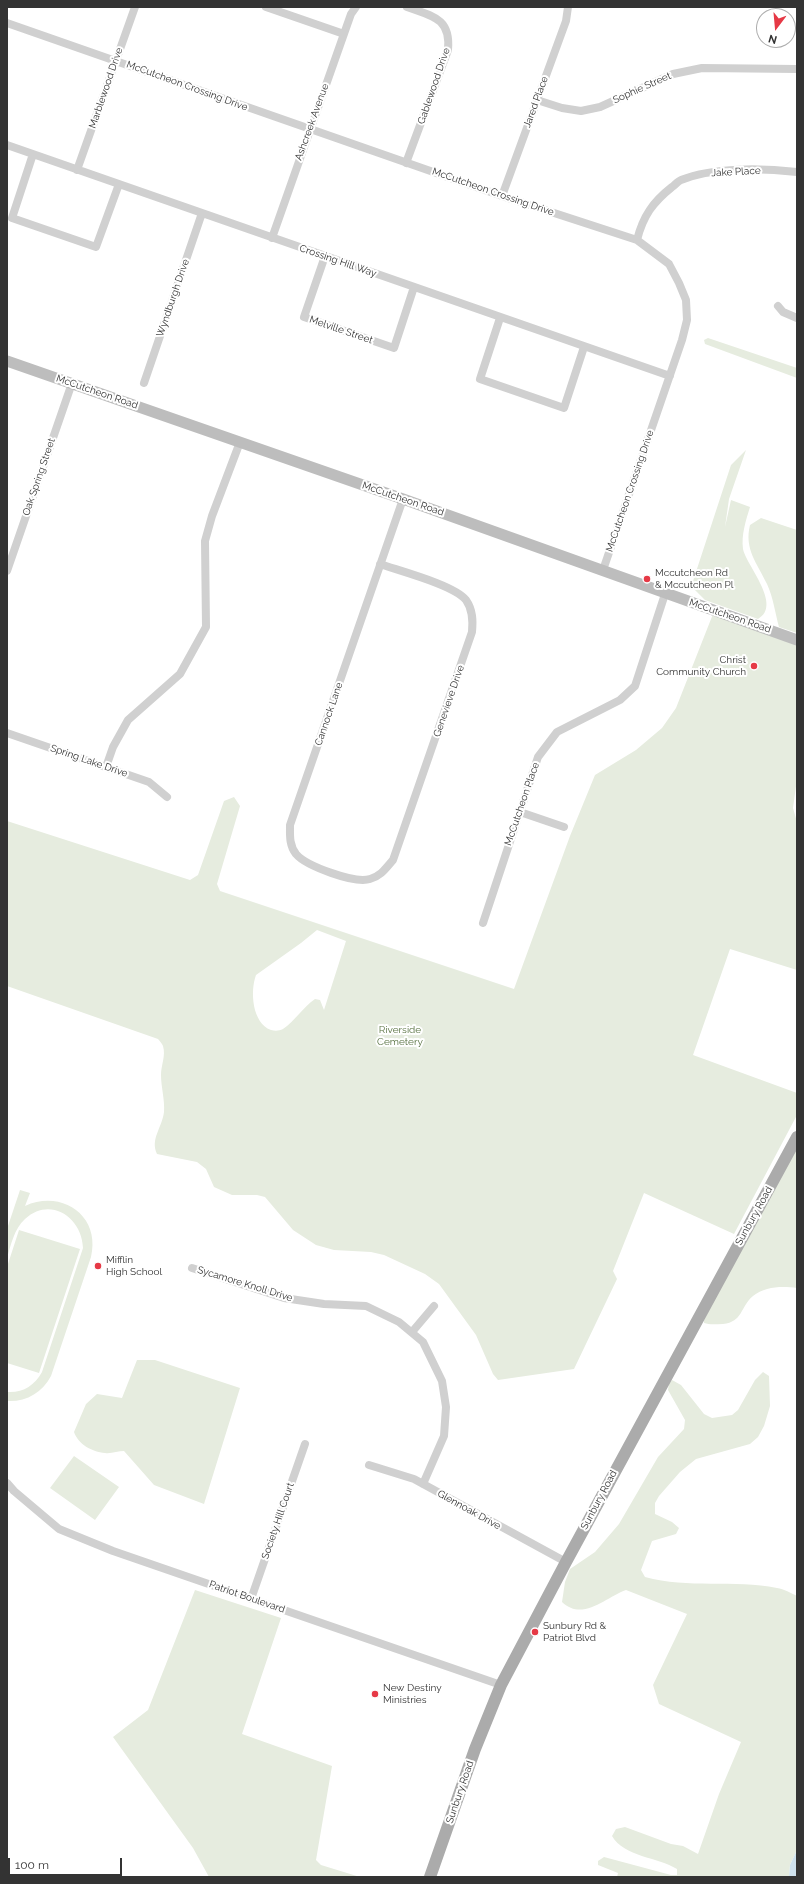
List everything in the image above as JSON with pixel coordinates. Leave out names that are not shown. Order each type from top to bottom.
[{"type":"main road","name":"McCutcheon Road","points":[[7,361],[403,499],[797,640]]},
{"type":"main road","name":"Sunbury Road","points":[[430,1877],[475,1749],[501,1685],[566,1562],[797,1137]]},
{"type":"street","name":"Marblewood Drive","points":[[77,170],[135,7]]},
{"type":"street","points":[[266,7],[344,34]]},
{"type":"street","name":"Ashcreek Avenue","points":[[272,238],[309,129],[344,34],[356,7]]},
{"type":"street","name":"Gablewood Drive","points":[[406,163],[448,50],[449,36],[443,24],[432,16],[407,7]]},
{"type":"street","name":"Jared Place","points":[[502,196],[566,21],[568,7]]},
{"type":"street","name":"McCutcheon Crossing Drive","points":[[7,23],[406,163],[636,240],[669,264],[686,300],[687,320],[670,376],[603,570]]},
{"type":"street","name":"Sophie Street","points":[[537,100],[562,108],[581,111],[600,107],[674,74],[702,68],[797,68]]},
{"type":"street","name":"Crossing Hill Way","points":[[7,145],[670,376]]},
{"type":"street","points":[[33,154],[12,218],[96,248],[119,184]]},
{"type":"street","name":"Jake Place","points":[[636,240],[640,226],[656,200],[680,180],[715,171],[777,170],[797,172]]},
{"type":"street","name":"Wyndburgh Drive","points":[[144,383],[202,213]]},
{"type":"street","name":"Melville Street","points":[[325,256],[304,317],[394,348],[414,287]]},
{"type":"street","points":[[778,306],[783,312],[797,318]]},
{"type":"street","points":[[500,318],[480,379],[564,408],[584,347]]},
{"type":"street","name":"Oak Spring Street","points":[[7,571],[72,383]]},
{"type":"street","points":[[106,767],[113,747],[128,720],[180,674],[206,627],[205,541],[212,516],[240,442]]},
{"type":"street","name":"Cannock Lane","points":[[369,880],[353,880],[309,864],[296,854],[290,840],[290,824],[403,499]]},
{"type":"street","name":"Genevieve Drive","points":[[369,880],[383,872],[393,860],[472,632],[473,615],[466,599],[452,589],[380,564]]},
{"type":"street","name":"McCutcheon Place","points":[[483,923],[538,757],[557,732],[620,700],[635,686],[665,594]]},
{"type":"street","name":"Spring Lake Drive","points":[[7,733],[149,782],[167,797]]},
{"type":"street","points":[[520,812],[564,827]]},
{"type":"street","name":"Sycamore Knoll Drive","points":[[192,1268],[284,1298],[324,1304],[366,1306],[399,1322],[423,1342],[442,1381],[446,1407],[444,1436],[422,1484]]},
{"type":"street","points":[[412,1332],[434,1306]]},
{"type":"street","name":"Society Hill Court","points":[[251,1599],[305,1444]]},
{"type":"street","name":"Glennoak Drive","points":[[369,1465],[414,1480],[566,1562]]},
{"type":"street","name":"Patriot Boulevard","points":[[7,1483],[14,1491],[59,1529],[113,1551],[501,1685]]},
{"type":"green space","points":[[708,338],[797,368],[797,378],[705,344],[704,340]]},
{"type":"green space","points":[[746,450],[729,499],[725,527],[731,500],[750,507],[744,528],[743,549],[761,585],[767,604],[765,613],[758,619],[705,600],[694,589],[693,581],[731,465]]},
{"type":"green space","points":[[761,518],[797,530],[797,633],[779,627],[769,589],[752,556],[749,541],[750,525]]},
{"type":"green space","name":"Riverside Cemetery","points":[[713,614],[797,644],[797,779],[793,808],[797,822],[797,970],[730,949],[693,1055],[797,1093],[797,1115],[734,1234],[644,1193],[613,1271],[617,1279],[574,1369],[498,1380],[493,1374],[476,1335],[439,1284],[425,1274],[384,1255],[371,1252],[334,1250],[316,1245],[293,1230],[265,1197],[257,1195],[232,1195],[214,1187],[206,1169],[197,1162],[157,1154],[155,1143],[164,1112],[161,1075],[164,1050],[159,1040],[7,986],[7,821],[190,880],[198,875],[224,801],[234,797],[240,806],[217,884],[220,891],[514,989],[570,836],[595,775],[636,750],[662,728],[676,708]],"holes":[[[317,930],[346,941],[324,1010],[320,1000],[315,999],[283,1029],[271,1030],[260,1021],[256,1014],[253,998],[256,975]]]},
{"type":"green space","points":[[797,1140],[797,1288],[780,1287],[763,1290],[753,1296],[738,1317],[729,1323],[704,1323],[704,1320]]},
{"type":"green space","points":[[20,1190],[30,1193],[25,1206],[39,1202],[52,1201],[65,1204],[76,1210],[84,1218],[90,1229],[93,1242],[91,1257],[51,1376],[43,1387],[33,1395],[21,1400],[7,1401],[7,1392],[28,1388],[42,1372],[83,1248],[77,1227],[71,1219],[63,1213],[44,1209],[35,1212],[21,1223],[13,1237],[7,1258],[7,1229]]},
{"type":"green space","points":[[19,1230],[80,1249],[39,1373],[7,1363],[7,1267]]},
{"type":"green space","points":[[137,1360],[155,1360],[240,1388],[204,1504],[154,1485],[124,1451],[107,1453],[95,1451],[82,1444],[74,1432],[86,1404],[97,1394],[122,1398]]},
{"type":"green space","points":[[763,1372],[769,1376],[770,1406],[764,1426],[758,1437],[750,1444],[696,1459],[680,1472],[659,1496],[655,1503],[655,1514],[672,1522],[679,1528],[676,1534],[652,1541],[641,1570],[645,1577],[661,1581],[678,1583],[761,1585],[782,1589],[797,1596],[797,1850],[790,1865],[789,1877],[617,1877],[618,1873],[598,1865],[598,1861],[604,1857],[671,1875],[677,1875],[677,1869],[633,1853],[617,1843],[612,1836],[616,1829],[625,1827],[671,1844],[683,1846],[698,1854],[719,1794],[741,1742],[659,1704],[653,1685],[687,1614],[626,1590],[586,1609],[578,1610],[570,1608],[562,1602],[565,1582],[570,1569],[595,1552],[619,1524],[658,1457],[684,1429],[685,1420],[668,1390],[669,1383],[672,1380],[681,1385],[704,1414],[712,1418],[732,1415],[738,1410],[755,1380]]},
{"type":"green space","points":[[74,1456],[119,1487],[95,1520],[50,1488]]},
{"type":"green space","points":[[195,1590],[281,1618],[242,1734],[332,1766],[316,1860],[321,1865],[360,1877],[209,1877],[193,1848],[113,1737],[148,1710]]},
{"type":"water","points":[[797,1850],[797,1877],[789,1877],[790,1865]]},
{"type":"place","name":"Mccutcheon Rd & Mccutcheon Pl","points":[[647,579]]},
{"type":"place","name":"Christ Community Church","points":[[754,666]]},
{"type":"place","name":"Mifflin High School","points":[[98,1266]]},
{"type":"place","name":"Sunbury Rd & Patriot Blvd","points":[[535,1632]]},
{"type":"place","name":"New Destiny Ministries","points":[[375,1694]]}]
